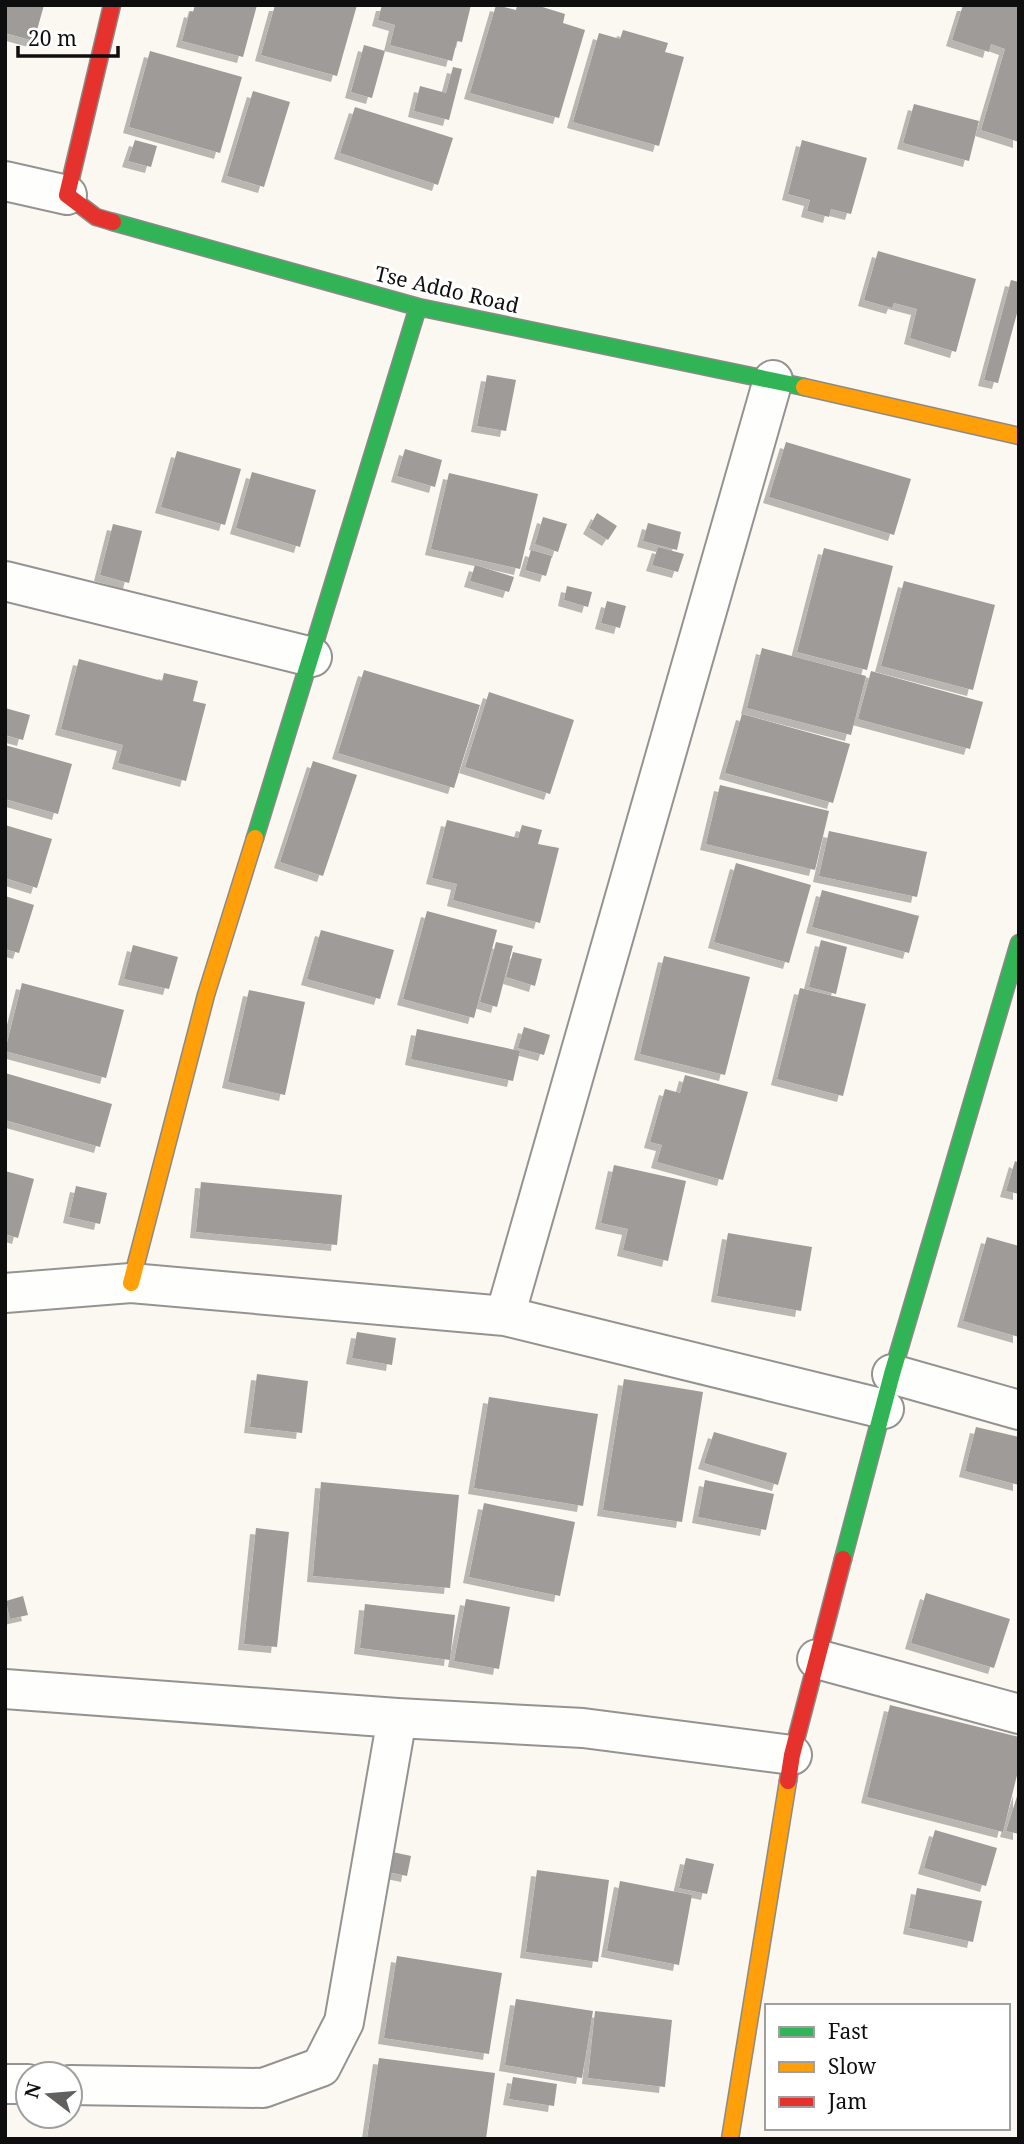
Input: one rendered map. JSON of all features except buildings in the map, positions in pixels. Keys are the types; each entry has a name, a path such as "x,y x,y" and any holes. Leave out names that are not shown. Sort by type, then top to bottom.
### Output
{"street":[{"path":"5,181 67,195 112,5"},
{"name":"Tse Addo Road","path":"67,195 96,216 418,307 773,380 1019,436"},
{"path":"131,1283 206,995 418,307"},
{"path":"505,1317 773,380"},
{"path":"5,581 312,657"},
{"path":"730,2139 792,1755 888,1392 1019,943"},
{"path":"5,1293 131,1283 505,1317 888,1392 1019,1410"},
{"path":"817,1659 1019,1714"},
{"path":"5,1689 397,1718 583,1728 792,1755"},
{"path":"84,2085 263,2088 321,2067 344,2022 397,1718"}],"traffic: fast":[{"path":"113,222 418,307 804,387"},
{"path":"255,838 418,307"},
{"path":"843,1559 892,1374 1019,943"}],"traffic: slow":[{"path":"804,387 1019,436"},
{"path":"131,1283 206,995 255,838"},
{"path":"730,2139 788,1781"}],"traffic: jam":[{"path":"112,5 67,195 96,217 113,222"},
{"path":"788,1781 792,1755 843,1559"}]}
